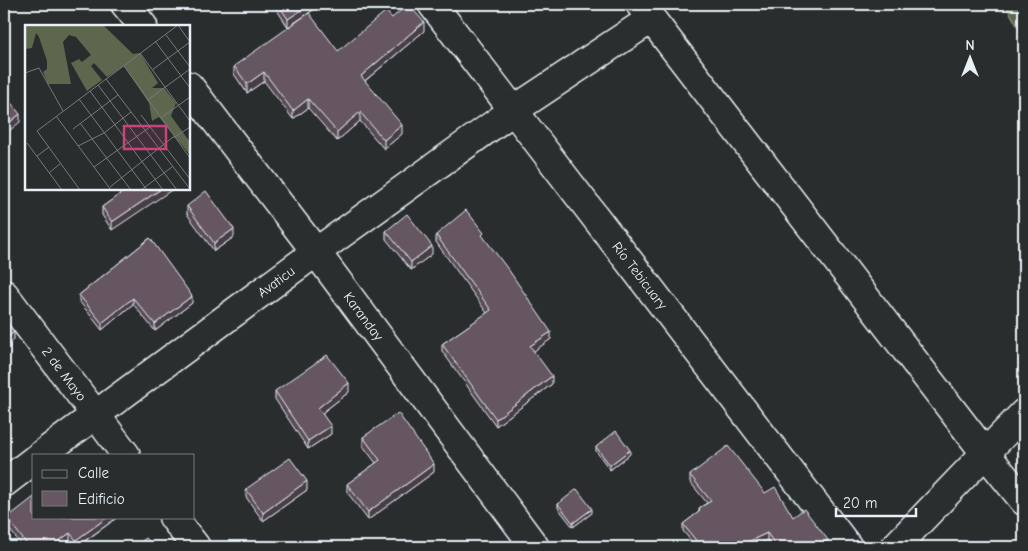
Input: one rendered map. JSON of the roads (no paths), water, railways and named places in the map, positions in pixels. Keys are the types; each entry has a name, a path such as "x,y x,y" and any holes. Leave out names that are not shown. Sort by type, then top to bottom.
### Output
{"street":[{"path":"125,4 141,25"},
{"name":"Río Tebicuary","path":"432,4 848,547"},
{"path":"645,11 984,453 1024,501"},
{"name":"Avaticu","path":"42,454 316,252 514,110 645,11"},
{"name":"Karanday","path":"190,87 316,252 535,547"},
{"name":"2 de Mayo","path":"4,294 125,454"},
{"path":"895,547 1024,413"},
{"path":"4,483 32,462"},
{"path":"174,518 196,547"}]}
